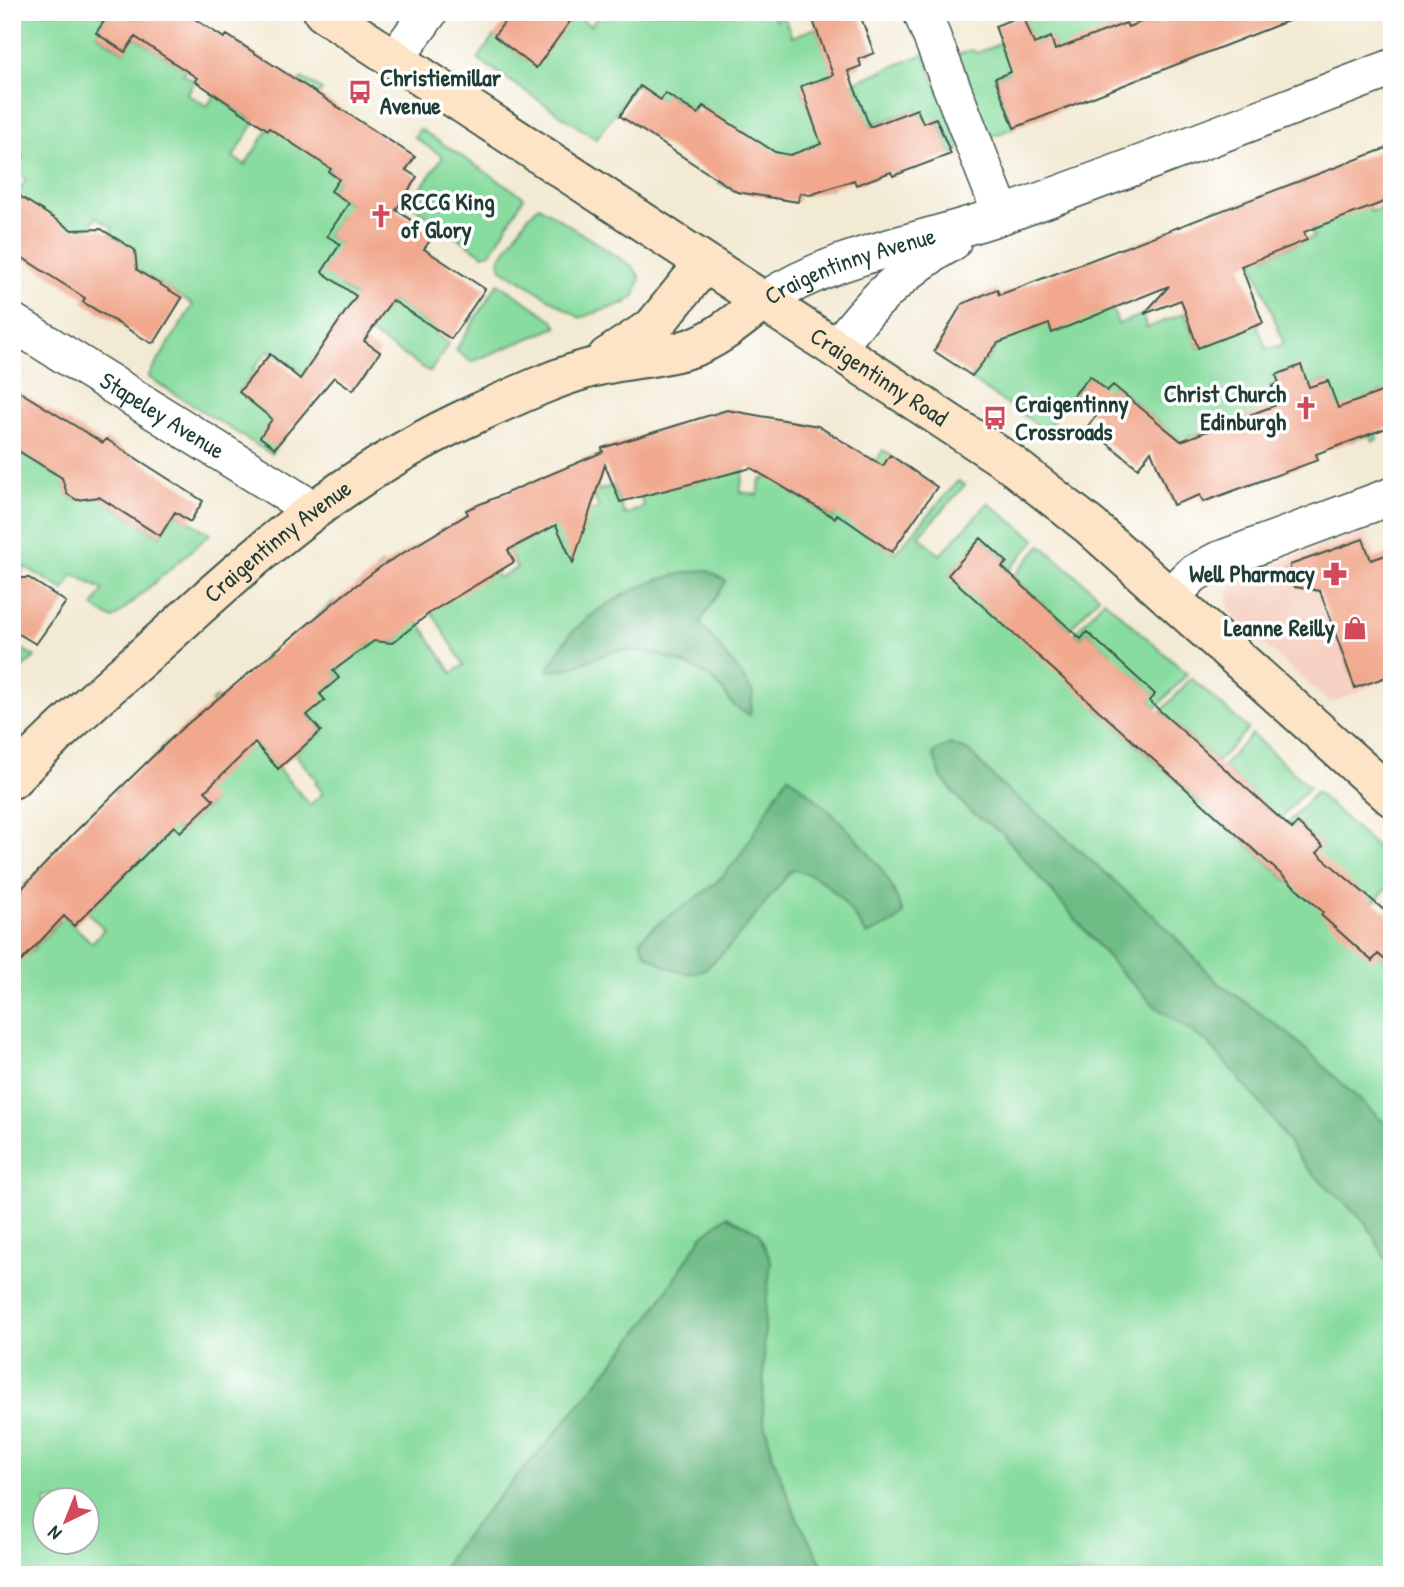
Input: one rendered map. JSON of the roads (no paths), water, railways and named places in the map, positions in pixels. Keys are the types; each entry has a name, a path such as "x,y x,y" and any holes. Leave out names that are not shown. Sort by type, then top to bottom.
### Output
{"street":[{"name":"Craigentinny Road","path":"323,12 1014,466 1090,526 1392,797"},
{"path":"395,59 429,12"},
{"path":"922,12 1002,215"},
{"name":"Craigentinny Avenue","path":"587,369 692,348 727,329 796,279 840,263 1002,215 1392,68"},
{"name":"Craigentinny Avenue","path":"836,349 888,286 927,256 1002,215"},
{"name":"Craigentinny Avenue","path":"12,779 51,739 238,568 312,509 442,430 587,369 653,327 704,264"},
{"name":"Stapeley Avenue","path":"12,322 312,509"},
{"path":"1169,598 1193,574 1217,561 1392,496"}],"place":[{"name":"Christiemillar Avenue","path":"360,92"},
{"name":"RCCG King of Glory","path":"381,216"},
{"name":"Christ Church Edinburgh","path":"1306,408"},
{"name":"Craigentinny Crossroads","path":"995,418"},
{"name":"Well Pharmacy","path":"1335,574"},
{"name":"Leanne Reilly","path":"1355,628"}]}
